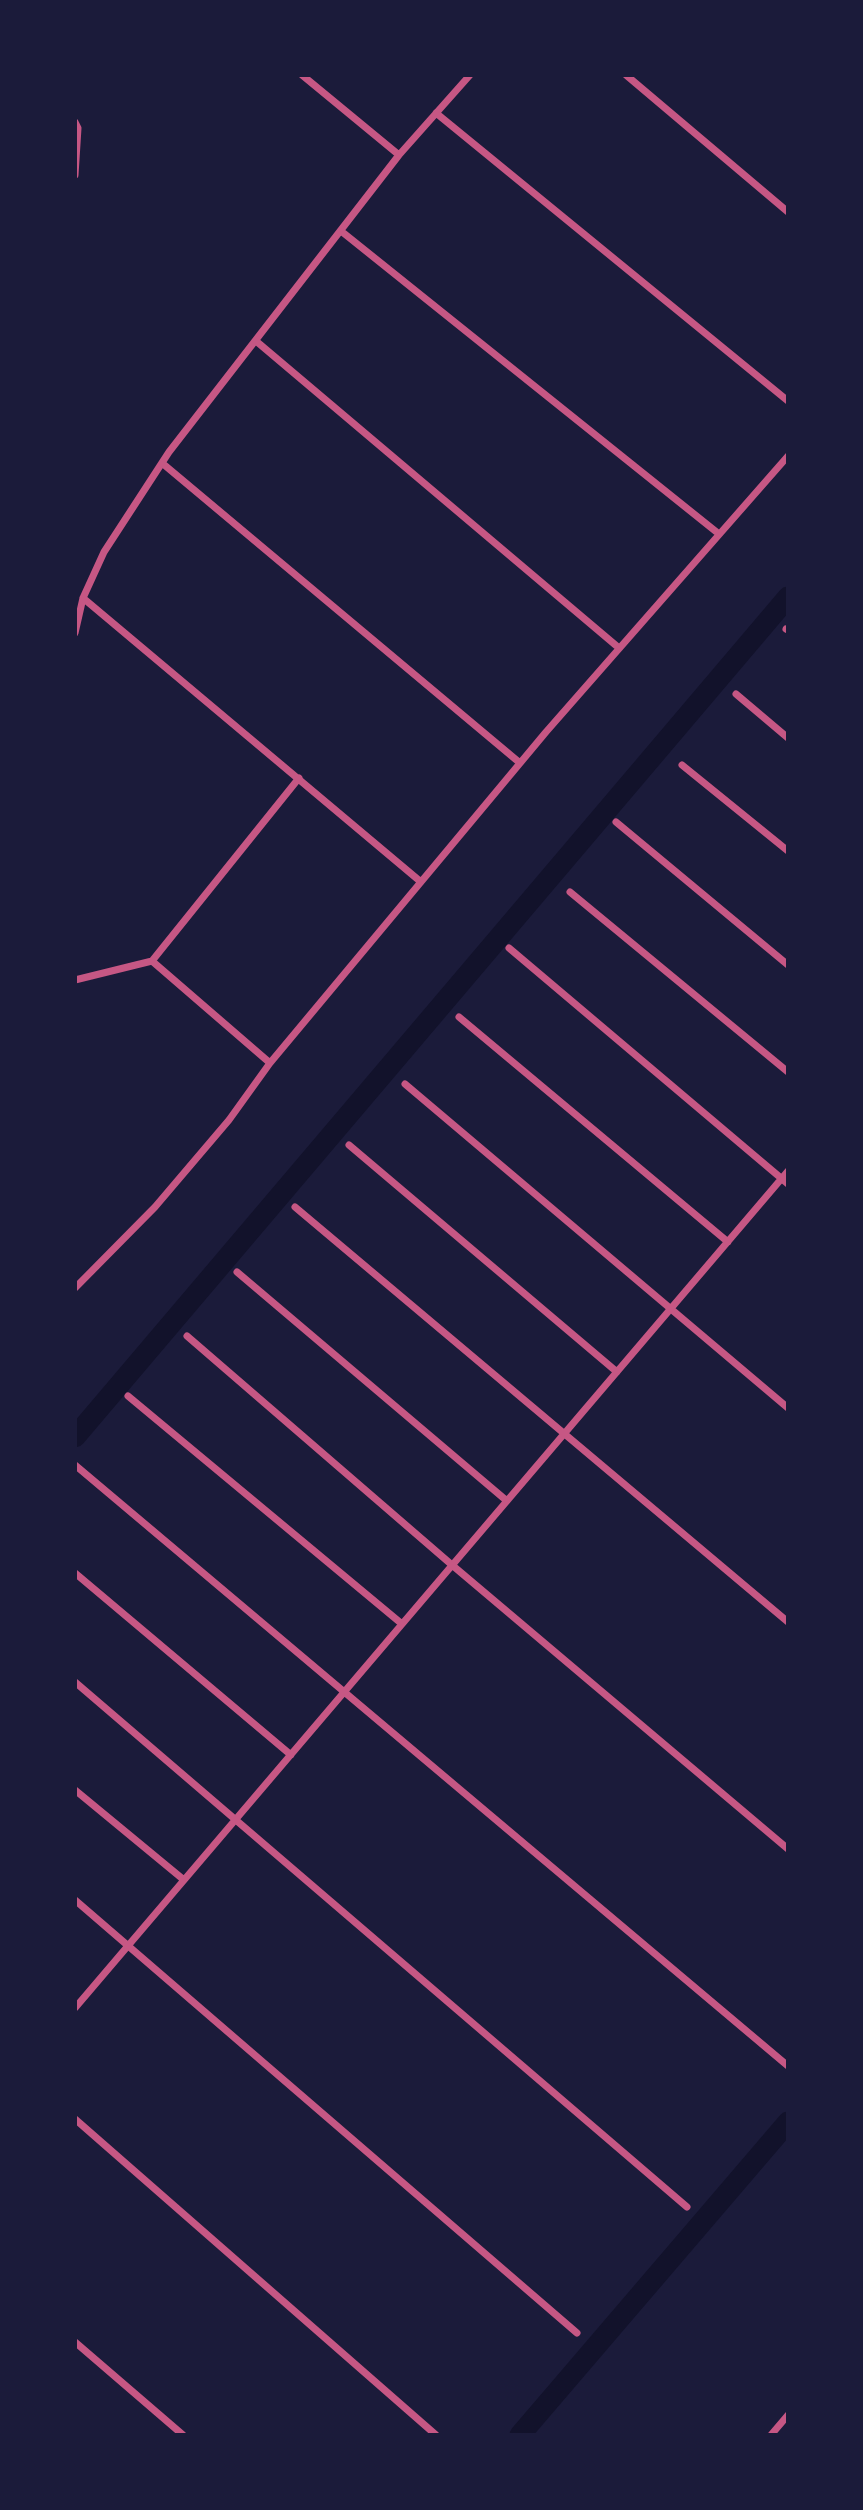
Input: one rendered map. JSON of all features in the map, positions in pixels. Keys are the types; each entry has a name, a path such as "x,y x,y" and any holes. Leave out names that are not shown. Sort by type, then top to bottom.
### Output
{"street":[{"path":"302,75 399,155"},
{"path":"75,634 83,598 104,552 162,463 399,155 470,75"},
{"path":"626,75 788,212"},
{"path":"436,113 788,401"},
{"path":"75,122 78,128 75,175"},
{"path":"341,231 719,534"},
{"path":"256,341 619,648"},
{"path":"75,1288 155,1207 229,1121 270,1063 520,763 788,456"},
{"path":"162,463 520,763"},
{"path":"83,598 421,882"},
{"path":"736,694 788,738"},
{"path":"682,765 788,851"},
{"path":"75,980 152,961 299,778"},
{"path":"616,822 788,965"},
{"path":"570,892 788,1072"},
{"path":"509,948 785,1182"},
{"path":"152,961 270,1063"},
{"path":"459,1017 727,1242"},
{"path":"405,1084 788,1408"},
{"path":"349,1145 617,1371"},
{"path":"75,2008 727,1242 785,1182 788,1171"},
{"path":"295,1207 788,1622"},
{"path":"237,1272 507,1501"},
{"path":"187,1336 452,1565 788,1849"},
{"path":"128,1396 402,1624"},
{"path":"75,1465 788,2066"},
{"path":"75,1573 290,1755"},
{"path":"75,1682 687,2207"},
{"path":"75,1790 184,1880"},
{"path":"75,1900 577,2333"},
{"path":"75,2119 436,2435"},
{"path":"75,2342 183,2435"},
{"path":"771,2435 788,2415"}],"waterway":[{"path":"75,1437 788,597"},
{"path":"520,2435 788,2122"}]}
